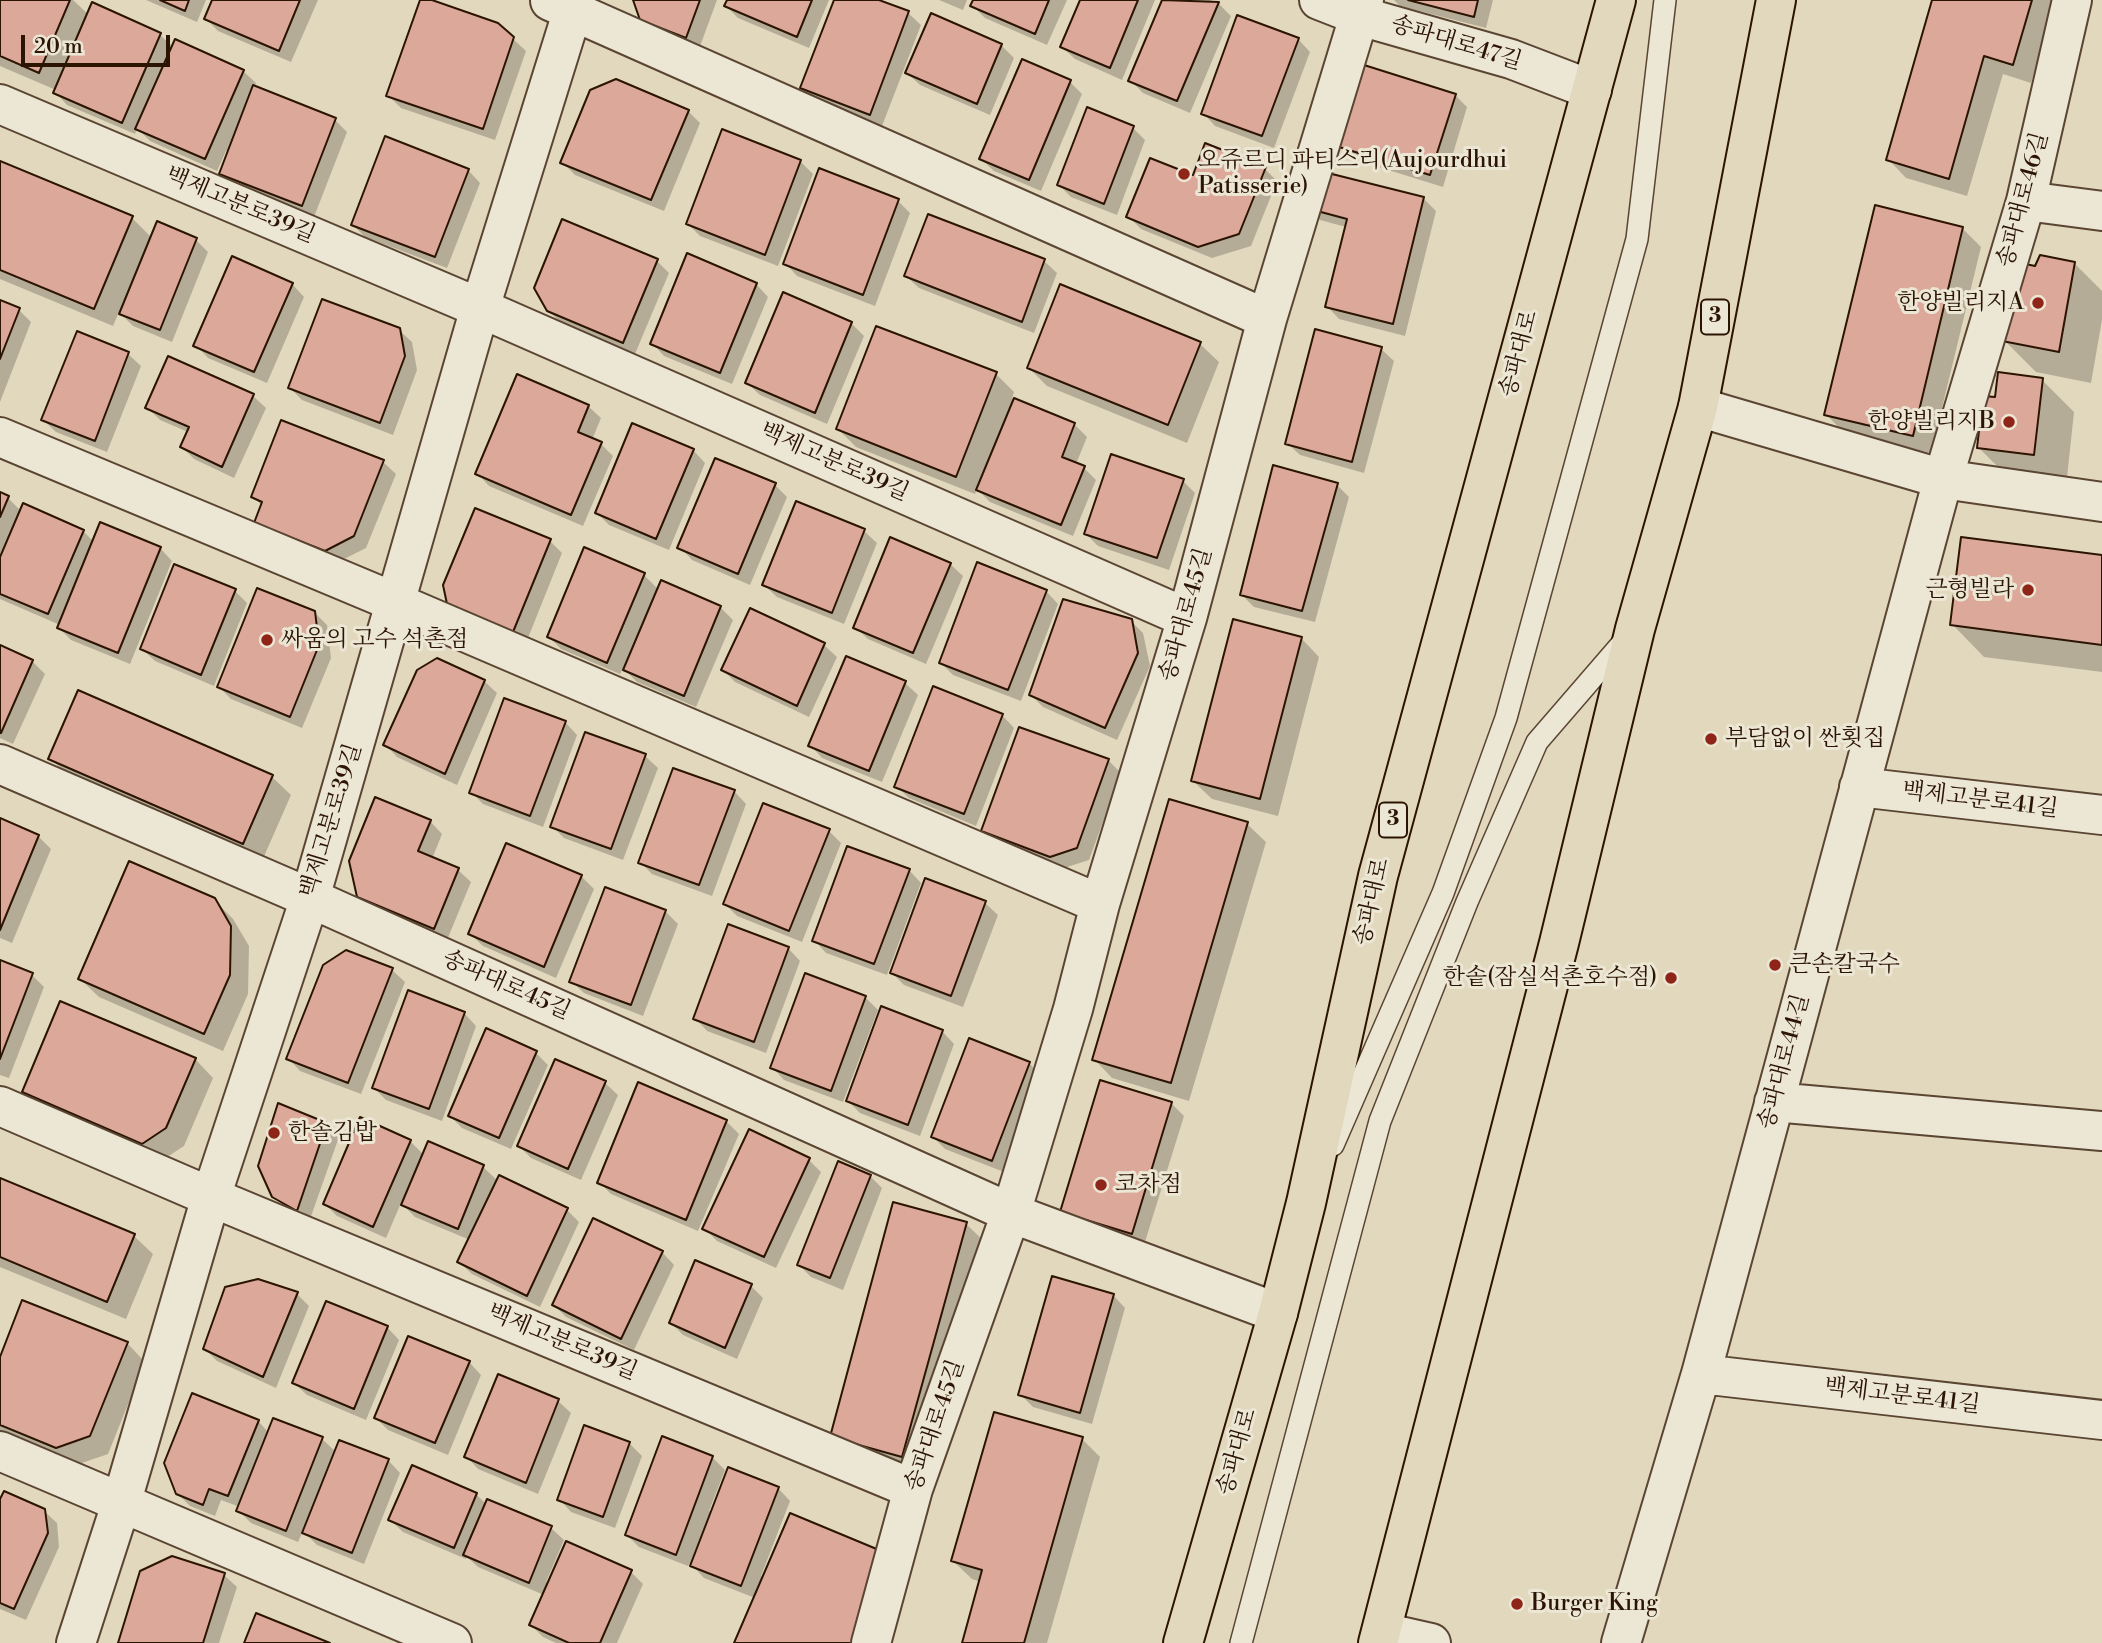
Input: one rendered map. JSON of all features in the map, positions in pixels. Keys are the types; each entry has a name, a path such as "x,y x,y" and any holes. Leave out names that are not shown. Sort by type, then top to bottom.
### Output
{"main road":[{"name":"송파대로","path":"1183,1643 1278,1313 1306,1203 1378,876 1616,0"},
{"name":"3","path":"1380,1638 1559,943 1635,629 1698,407 1776,0"}],"street":[{"name":"송파대로47길","path":"1320,0 1362,8 1592,90"},
{"name":"송파대로46길","path":"1943,479 2026,201 2072,0"},
{"name":"백제고분로39길","path":"76,1643 121,1504 211,1198 310,898 397,603 565,4 1267,319"},
{"name":"송파대로45길","path":"870,1643 913,1489 1011,1213 1073,1009 1100,904 1187,618 1267,319 1362,8"},
{"name":"백제고분로39길","path":"0,104 480,308 1187,618"},
{"path":"2026,201 2102,211"},
{"path":"1698,407 1943,479 2102,502"},
{"path":"0,437 397,603 1100,904"},
{"name":"송파대로44길","path":"1620,1643 1701,1374 1943,479"},
{"name":"송파대로45길","path":"0,764 310,898 1011,1213 1278,1313"},
{"name":"백제고분로41길","path":"1859,787 2102,815"},
{"path":"1774,1102 2102,1131"},
{"name":"백제고분로39길","path":"0,1106 211,1198 913,1489"},
{"name":"백제고분로41길","path":"1701,1374 2102,1420"},
{"path":"0,1451 452,1643"},
{"path":"1380,1638 1431,1643"}],"lane":[{"path":"1306,1203 1443,893 1506,718 1637,239 1665,0"},
{"path":"1241,1643 1380,1121 1467,902 1537,742 1635,629"}],"building":[{"path":"0,0 70,0 39,73 0,56"},
{"path":"160,0 189,0 185,11"},
{"path":"212,0 300,0 279,51 204,19"},
{"path":"420,0 432,0 498,23 514,37 483,129 386,96"},
{"path":"633,0 700,0 686,38 640,20"},
{"path":"727,0 812,0 797,37 724,6"},
{"path":"834,0 879,0 909,11 870,115 800,88"},
{"path":"973,0 1049,0 1035,34 970,6"},
{"path":"1080,0 1138,0 1110,68 1060,47"},
{"path":"1162,0 1219,2 1177,101 1128,81"},
{"path":"1408,0 1478,0 1474,17"},
{"path":"1932,0 2032,0 2013,65 1984,56 1949,179 1886,160"},
{"path":"92,2 161,33 122,123 53,93"},
{"path":"931,13 1002,44 977,104 905,73"},
{"path":"1237,15 1299,38 1262,136 1201,114"},
{"path":"175,39 244,70 205,159 135,129"},
{"path":"1022,59 1071,80 1029,180 979,159"},
{"path":"1364,65 1456,94 1430,175 1339,147"},
{"path":"616,79 689,110 651,200 560,163 590,90"},
{"path":"253,85 336,118 302,206 219,174"},
{"path":"1087,107 1134,126 1104,204 1057,185"},
{"path":"722,129 801,160 765,255 686,224"},
{"path":"385,136 469,169 435,257 351,225"},
{"path":"1205,143 1266,167 1239,234 1198,247 1126,217 1150,158 1193,175"},
{"path":"0,161 133,216 94,309 0,270"},
{"path":"819,168 899,199 863,295 783,264"},
{"path":"1316,170 1424,197 1393,324 1325,307 1347,219 1306,208"},
{"path":"1875,205 1963,227 1913,436 1824,415"},
{"path":"928,214 1045,259 1022,322 904,276"},
{"path":"562,219 658,259 623,343 547,311 534,288"},
{"path":"157,221 197,238 160,330 119,314"},
{"path":"687,253 757,283 720,373 650,344"},
{"name":"한양빌리지A","path":"2040,255 2075,262 2059,352 2002,341 2016,262 2035,266"},
{"path":"232,256 293,283 254,372 193,346"},
{"path":"1060,284 1201,342 1168,425 1027,368"},
{"path":"783,292 852,322 815,413 745,383"},
{"path":"322,299 400,328 405,356 380,423 288,388"},
{"path":"0,300 20,308 0,359"},
{"path":"876,326 997,372 956,477 836,429"},
{"path":"1315,329 1382,347 1352,462 1285,444"},
{"path":"77,331 129,352 95,441 41,420"},
{"path":"168,356 254,394 222,467 180,447 189,427 145,408"},
{"name":"한양빌리지B","path":"1998,372 2043,378 2034,455 1977,448 1983,396 1995,397"},
{"path":"517,374 589,405 578,432 602,442 571,515 475,474"},
{"path":"1014,398 1075,423 1062,457 1085,466 1061,525 976,490"},
{"path":"281,420 384,460 354,536 325,551 254,523 262,502 251,497"},
{"path":"632,423 694,449 656,539 595,513"},
{"path":"1111,454 1184,479 1157,558 1084,534"},
{"path":"715,458 776,483 738,574 677,548"},
{"path":"1273,465 1338,483 1302,611 1240,595"},
{"path":"0,492 9,496 0,517"},
{"path":"796,501 865,529 832,613 762,585"},
{"path":"23,503 84,530 48,614 0,594 0,557"},
{"path":"475,508 551,539 513,632 447,604 443,585"},
{"path":"100,522 161,547 118,653 57,628"},
{"path":"890,537 951,563 913,653 853,628"},
{"name":"근형빌라","path":"1961,537 2102,555 2102,645 1950,625"},
{"path":"584,547 645,573 607,663 547,637"},
{"path":"977,562 1047,590 1008,690 939,663"},
{"path":"174,564 236,589 201,675 140,649"},
{"path":"661,580 721,606 684,696 623,670"},
{"path":"257,588 315,611 319,645 290,717 217,687"},
{"path":"1063,599 1132,619 1138,653 1105,728 1029,695"},
{"path":"750,608 825,643 797,706 721,670"},
{"path":"1233,619 1302,637 1260,799 1191,781"},
{"path":"0,645 33,660 1,733 0,733"},
{"path":"846,656 906,681 869,771 808,746"},
{"path":"437,658 485,680 445,774 383,745 417,670"},
{"path":"933,686 1003,714 964,814 894,787"},
{"path":"78,690 273,775 243,844 48,759"},
{"path":"504,698 566,721 530,816 469,793"},
{"path":"1019,727 1109,759 1077,848 1050,857 981,831"},
{"path":"585,732 646,754 611,849 550,827"},
{"path":"673,768 735,790 699,885 638,863"},
{"path":"375,797 431,820 418,851 459,868 434,929 357,897 349,861"},
{"path":"1169,799 1248,822 1171,1083 1092,1060"},
{"path":"763,803 830,829 789,931 723,904"},
{"path":"0,818 39,835 0,930"},
{"path":"506,843 582,875 544,967 468,934"},
{"path":"847,846 910,869 874,964 812,941"},
{"path":"129,861 215,898 231,926 230,975 204,1034 78,979"},
{"path":"925,878 986,901 951,996 890,973"},
{"path":"605,887 666,910 631,1005 569,982"},
{"path":"728,924 789,947 754,1042 693,1019"},
{"path":"346,950 393,968 348,1083 286,1059 323,965"},
{"path":"0,960 33,973 0,1059"},
{"path":"805,973 866,996 831,1091 770,1068"},
{"path":"408,990 465,1012 429,1109 372,1088"},
{"path":"60,1001 196,1058 166,1128 142,1144 22,1092"},
{"path":"881,1006 943,1030 908,1125 846,1101"},
{"path":"486,1028 537,1051 499,1138 448,1116"},
{"path":"969,1038 1030,1062 992,1161 931,1137"},
{"path":"555,1059 606,1081 568,1169 517,1146"},
{"path":"1100,1080 1172,1102 1132,1234 1060,1212"},
{"path":"638,1082 727,1120 686,1220 597,1183"},
{"path":"278,1103 327,1123 297,1211 272,1197 258,1166"},
{"path":"360,1117 411,1140 373,1227 323,1204"},
{"path":"749,1129 810,1158 764,1257 702,1229"},
{"path":"428,1141 484,1165 458,1229 401,1205"},
{"path":"838,1161 871,1175 830,1278 797,1265"},
{"path":"499,1175 568,1208 527,1296 457,1262"},
{"path":"0,1178 135,1234 107,1302 0,1257"},
{"path":"893,1202 967,1222 902,1457 830,1437"},
{"path":"593,1218 663,1251 621,1339 552,1305"},
{"path":"695,1260 752,1284 725,1348 669,1323"},
{"path":"1052,1276 1114,1294 1080,1413 1018,1395"},
{"path":"258,1279 298,1292 263,1377 203,1349 225,1287"},
{"path":"22,1300 128,1342 90,1436 56,1448 0,1425 0,1357"},
{"path":"326,1301 388,1326 354,1409 292,1383"},
{"path":"408,1336 470,1361 435,1443 374,1418"},
{"path":"498,1374 559,1399 526,1483 464,1457"},
{"path":"192,1393 259,1420 228,1496 209,1489 203,1505 176,1494 164,1463"},
{"path":"994,1412 1083,1437 1024,1643 962,1643 982,1570 951,1561"},
{"path":"273,1418 323,1437 286,1531 236,1511"},
{"path":"584,1425 630,1442 603,1517 557,1500"},
{"path":"662,1436 713,1456 676,1555 625,1535"},
{"path":"339,1440 389,1459 352,1553 302,1533"},
{"path":"412,1465 477,1493 454,1548 388,1520"},
{"path":"728,1467 779,1487 741,1586 690,1566"},
{"path":"4,1491 45,1509 48,1533 14,1609 0,1603 0,1499"},
{"path":"487,1499 552,1526 529,1583 463,1555"},
{"path":"790,1513 879,1550 852,1643 734,1643"},
{"path":"566,1541 632,1570 600,1643 569,1643 529,1625"},
{"path":"172,1556 225,1573 203,1643 118,1643 140,1571"},
{"path":"256,1613 330,1643 244,1643"}],"place":[{"name":"오쥬르디 파티스리(Aujourdhui Patisserie)","path":"1184,174"},
{"name":"한양빌리지A","path":"2038,303"},
{"name":"한양빌리지B","path":"2009,422"},
{"name":"근형빌라","path":"2028,590"},
{"name":"싸움의 고수 석촌점","path":"267,640"},
{"name":"부담없이 싼횟집","path":"1711,739"},
{"name":"큰손칼국수","path":"1775,965"},
{"name":"한솥(잠실석촌호수점)","path":"1671,978"},
{"name":"한솔김밥","path":"274,1133"},
{"name":"코차점","path":"1101,1185"},
{"name":"Burger King","path":"1517,1604"}]}
